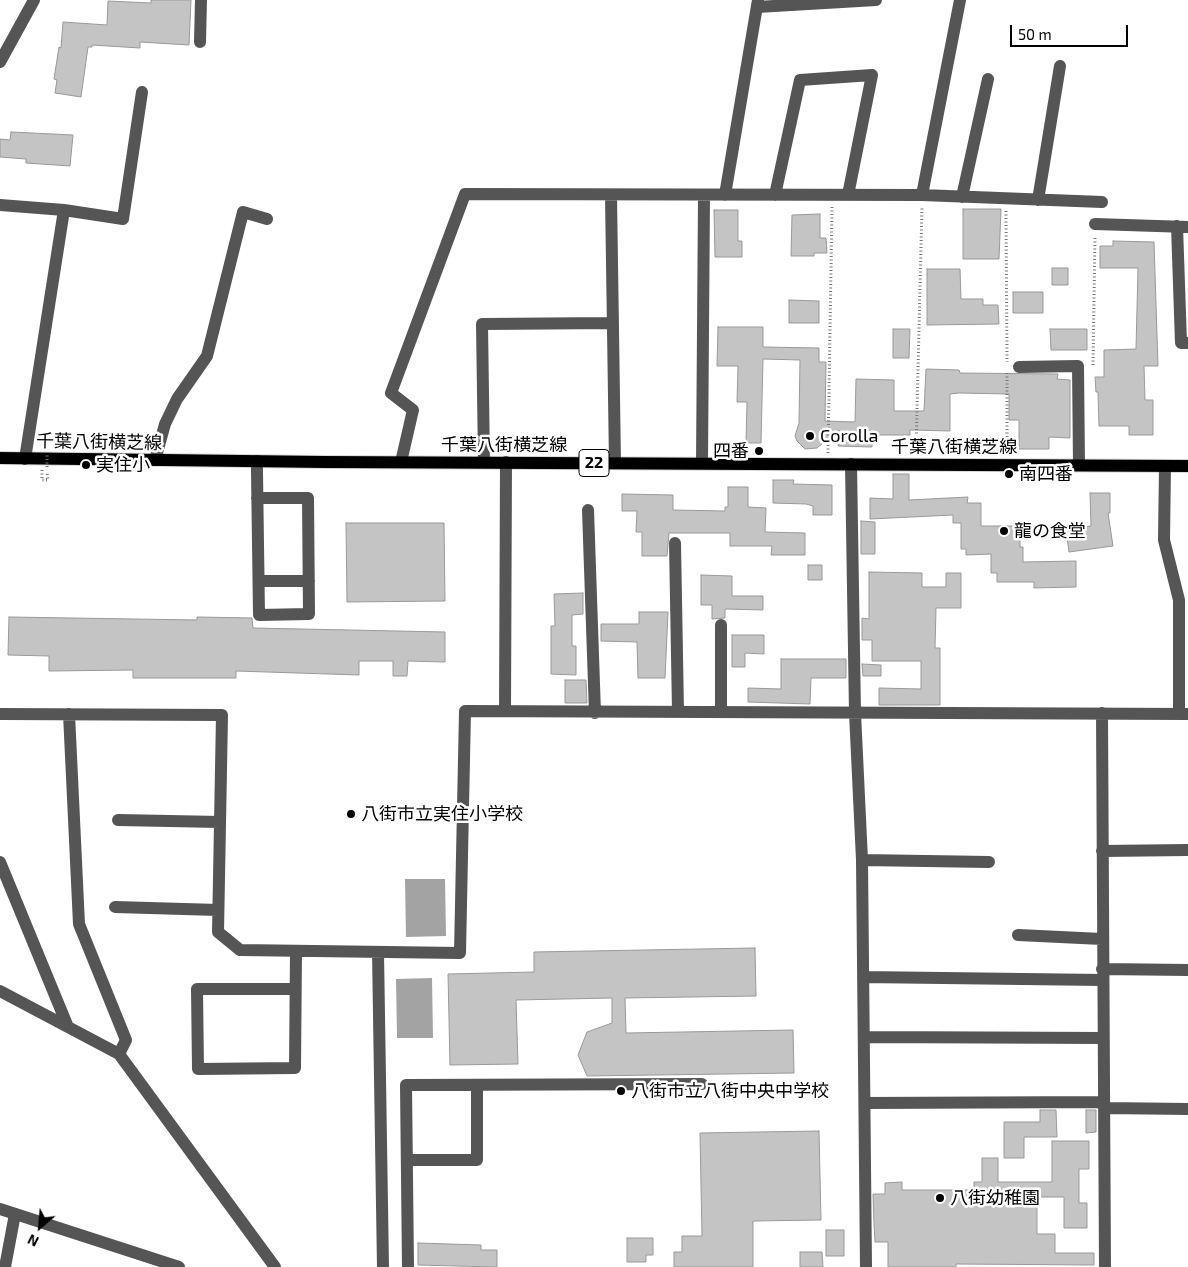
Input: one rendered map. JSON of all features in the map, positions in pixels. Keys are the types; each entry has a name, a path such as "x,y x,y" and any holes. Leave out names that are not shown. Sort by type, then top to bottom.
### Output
{"main road":[{"name":"千葉八街横芝線","path":"0,458 1188,466"}],"street":[{"path":"0,62 34,0"},
{"path":"200,42 201,0"},
{"path":"725,195 757,4 876,0"},
{"path":"922,195 960,0"},
{"path":"1038,200 1060,66"},
{"path":"774,195 800,80 872,75 848,195"},
{"path":"962,197 988,80"},
{"path":"0,205 64,210 123,219 142,92"},
{"path":"401,462 413,410 391,393 465,194 612,196 922,195 1102,202"},
{"path":"612,196 615,463"},
{"path":"702,463 704,196"},
{"path":"25,458 64,210"},
{"path":"155,460 165,424 177,399 207,356 243,212 267,219"},
{"path":"1095,224 1183,227 1181,343 1188,343"},
{"path":"484,462 482,324 613,323"},
{"path":"1018,367 1078,366 1079,466"},
{"path":"257,461 259,615 309,614 308,498 258,498"},
{"path":"505,712 506,462"},
{"path":"851,464 855,713 862,860 866,1267"},
{"path":"0,714 222,715 218,932 240,950 460,952 465,711 1184,714 1179,600 1164,540 1166,466"},
{"path":"588,510 595,712"},
{"path":"675,543 678,711"},
{"path":"258,581 309,581"},
{"path":"721,626 721,712"},
{"path":"1102,713 1105,1267"},
{"path":"69,714 79,924 126,1040 119,1054"},
{"path":"118,820 220,822"},
{"path":"1102,851 1188,850"},
{"path":"862,860 989,862"},
{"path":"0,862 68,1028"},
{"path":"116,907 218,910"},
{"path":"1018,935 1102,939"},
{"path":"296,951 296,989 295,1068 198,1069 197,989 296,989"},
{"path":"378,952 383,1267"},
{"path":"863,977 1102,975 1188,970"},
{"path":"0,991 119,1054 276,1267"},
{"path":"864,1037 1103,1038"},
{"path":"408,1267 406,1085 702,1084"},
{"path":"407,1160 477,1160 476,1085"},
{"path":"865,1103 1104,1105 1188,1108"},
{"path":"0,1209 179,1267"},
{"path":"5,1267 15,1214"}],"path":[{"path":"828,463 832,195"},
{"path":"916,464 922,195"},
{"path":"1006,198 1007,465"},
{"path":"1093,369 1095,224"},
{"path":"42,467 42,480 48,480 47,452"}],"shaded area":[{"path":"405,879 445,879 446,936 406,937"},
{"path":"432,978 433,1038 397,1038 396,979"}],"building":[{"path":"151,0 191,0 189,45 140,42 140,48 92,45 92,47 88,47 81,97 55,93 57,80 54,79 59,47 61,48 63,22 107,25 108,1 151,3"},
{"path":"11,132 73,135 70,166 26,163 26,159 0,157 0,139 10,140"},
{"path":"963,209 1001,209 999,259 963,259"},
{"path":"714,210 738,210 738,241 742,241 742,257 715,257"},
{"path":"820,214 820,238 826,238 827,253 814,253 814,256 791,256 792,215"},
{"path":"1113,241 1154,242 1158,366 1144,366 1145,400 1153,400 1153,435 1129,435 1129,426 1099,426 1098,392 1096,392 1095,377 1104,377 1104,350 1136,349 1138,268 1100,268 1100,246 1113,246"},
{"path":"1052,268 1068,268 1068,285 1052,285"},
{"path":"927,269 960,269 961,299 983,299 983,305 998,305 999,324 927,325"},
{"path":"1013,292 1043,292 1043,313 1013,313"},
{"path":"789,300 819,301 819,323 789,323"},
{"path":"718,327 763,327 763,347 819,348 819,362 826,362 825,421 855,422 856,379 894,380 894,411 924,411 926,369 959,370 960,373 1058,374 1057,379 1070,380 1070,438 1049,437 1049,449 1019,449 1019,420 1009,420 1009,394 959,393 950,394 950,431 910,430 910,435 872,435 872,447 838,446 839,430 817,448 805,449 795,436 799,423 800,360 763,359 761,443 746,443 747,402 737,402 738,366 717,366"},
{"path":"893,329 910,329 909,358 893,358"},
{"path":"1050,329 1087,329 1087,350 1051,350"},
{"path":"893,474 909,474 909,500 968,497 967,503 981,503 981,526 1020,526 1020,547 1023,547 1023,562 1076,561 1076,587 1034,588 1034,582 997,582 997,573 991,573 991,554 966,555 966,549 961,549 961,523 953,523 953,515 870,519 870,498 893,499"},
{"path":"773,480 794,480 793,484 832,485 832,515 813,515 813,506 806,504 773,503"},
{"path":"728,487 748,487 748,507 766,508 765,532 805,533 805,555 771,555 772,546 730,546 730,533 669,533 667,556 642,556 642,532 636,532 637,511 622,511 622,494 673,495 673,510 725,511 725,507 728,507"},
{"path":"1090,493 1110,493 1110,513 1108,513 1113,546 1069,552 1066,529 1091,526"},
{"path":"861,521 875,522 875,554 861,554"},
{"path":"346,523 444,523 445,601 347,602"},
{"path":"808,565 822,565 822,580 808,580"},
{"path":"869,572 922,573 922,587 946,587 946,573 961,573 961,608 936,608 935,648 940,648 940,705 879,705 879,688 921,689 921,661 872,661 872,640 862,640 862,618 869,619"},
{"path":"701,575 732,576 732,596 763,596 763,610 725,609 725,618 712,619 712,605 701,605"},
{"path":"583,593 583,614 572,615 572,646 576,646 576,675 551,674 551,626 555,626 554,594"},
{"path":"639,612 668,612 665,678 638,678 637,642 601,641 601,624 639,624"},
{"path":"9,617 197,620 197,617 252,618 253,628 445,632 445,662 408,661 407,676 393,676 393,661 359,661 359,675 236,671 236,678 133,678 133,670 49,671 49,656 8,655"},
{"path":"732,635 764,635 764,654 745,653 745,667 732,667"},
{"path":"781,659 846,659 846,678 811,678 810,704 748,702 748,688 781,689"},
{"path":"862,664 881,665 881,676 863,676"},
{"path":"565,680 586,680 587,703 565,703"},
{"path":"755,948 756,996 625,998 626,1033 793,1030 794,1073 587,1076 578,1055 587,1032 612,1023 612,998 516,1000 518,1064 450,1065 448,974 534,972 534,952"},
{"path":"1040,1110 1056,1110 1057,1137 1024,1137 1024,1158 1004,1158 1004,1122 1040,1122"},
{"path":"1086,1110 1096,1110 1096,1132 1086,1133"},
{"path":"819,1131 821,1220 753,1221 753,1267 674,1267 674,1252 682,1252 682,1236 702,1236 700,1133"},
{"path":"1052,1141 1089,1141 1089,1169 1079,1169 1079,1203 1087,1203 1087,1228 1064,1228 1064,1197 1037,1197 1037,1234 1055,1234 1055,1253 1094,1253 1094,1265 956,1264 956,1267 888,1267 888,1242 875,1242 874,1224 873,1194 885,1194 885,1183 902,1182 902,1190 974,1190 974,1182 982,1182 982,1158 998,1158 998,1182 1052,1182"},
{"path":"826,1230 844,1230 844,1256 826,1256"},
{"path":"627,1238 653,1238 653,1255 646,1255 646,1262 627,1262"},
{"path":"418,1243 481,1245 481,1250 497,1250 497,1267 418,1265"},
{"path":"800,1252 822,1252 823,1267 800,1267"}],"place":[{"name":"Corolla","path":"810,436"},
{"name":"四番","path":"759,451"},
{"name":"実住小","path":"86,465"},
{"name":"南四番","path":"1009,474"},
{"name":"龍の食堂","path":"1004,531"},
{"name":"八街市立実住小学校","path":"351,814"},
{"name":"八街市立八街中央中学校","path":"621,1091"},
{"name":"八街幼稚園","path":"940,1198"}]}
